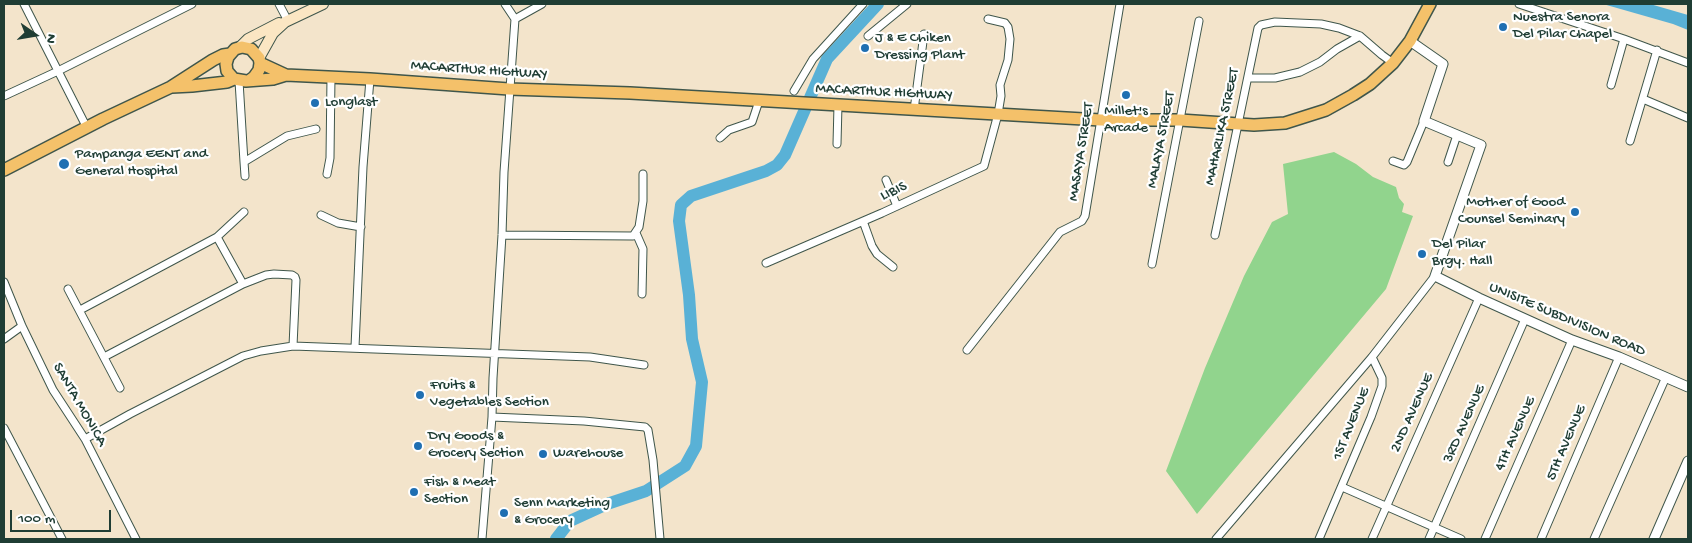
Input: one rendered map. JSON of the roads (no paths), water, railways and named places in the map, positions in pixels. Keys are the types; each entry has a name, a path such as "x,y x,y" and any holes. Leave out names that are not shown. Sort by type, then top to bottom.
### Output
{"highway":[{"name":"MACARTHUR HIGHWAY","path":"171,87 241,80 273,79 286,75 509,89 630,93 759,102 1101,120 1180,120 1238,124 1285,123 1326,110 1365,88 1393,63 1410,41 1430,4"},
{"name":"MACARTHUR HIGHWAY","path":"4,170 171,87 213,60 234,51 251,49 259,61 286,75"},
{"path":"234,51 226,60 226,68 229,74 241,80 257,74 259,61"}],"main road":[{"path":"234,51 248,39 270,27 323,4"},
{"path":"259,61 273,33 286,21"}],"street":[{"path":"24,4 86,128"},
{"path":"4,96 192,4"},
{"path":"279,4 286,21"},
{"path":"482,539 492,417 494,353 514,19 505,4"},
{"path":"514,19 542,4"},
{"path":"794,91 813,59 863,4"},
{"path":"868,36 907,4"},
{"name":"MASAYA STREET","path":"967,350 1060,232 1082,221 1085,216 1120,4"},
{"path":"1520,4 1657,50 1688,63"},
{"path":"988,19 1005,22 1010,39 1008,60 1000,86 1001,96 998,114"},
{"name":"MALAYA STREET","path":"1152,264 1199,21"},
{"name":"MAHARLIKA STREET","path":"1215,235 1256,33 1261,26 1275,22 1321,24 1346,30 1360,36"},
{"path":"914,110 924,34"},
{"path":"1248,78 1275,78 1300,72 1320,62 1337,49 1360,36 1393,63"},
{"path":"1611,85 1624,39"},
{"path":"1393,161 1404,165 1407,162 1424,121 1443,64 1410,41"},
{"path":"1630,141 1657,50"},
{"path":"327,174 330,158 331,77"},
{"path":"356,348 363,167 370,79"},
{"path":"241,80 245,176"},
{"path":"1644,99 1688,118"},
{"path":"720,138 729,130 752,122 759,102"},
{"path":"837,144 838,105"},
{"name":"LIBIS","path":"766,263 984,166 998,114"},
{"path":"1216,539 1372,357 1435,276 1481,145 1424,121"},
{"path":"244,162 287,136 316,129"},
{"path":"1448,162 1457,135"},
{"path":"502,235 628,238 633,236 639,227 643,201 643,174"},
{"path":"886,180 897,206"},
{"path":"80,310 216,237 244,212"},
{"path":"321,214 338,223 361,227"},
{"path":"863,221 877,254 893,267"},
{"path":"636,233 643,249 642,294"},
{"path":"216,237 244,284"},
{"path":"104,357 244,284 266,275 274,274 292,275 296,280 293,346"},
{"name":"UNISITE SUBDIVISION ROAD","path":"1435,276 1572,340 1619,357 1688,387"},
{"name":"SANTA MONICA","path":"4,282 22,326 53,390 84,439 132,538"},
{"path":"68,289 120,388"},
{"name":"2ND AVENUE","path":"1372,539 1479,298"},
{"name":"3RD AVENUE","path":"1429,539 1525,319"},
{"path":"4,339 22,326"},
{"name":"4TH AVENUE","path":"1485,539 1572,340"},
{"path":"84,439 243,356 293,346 590,357 644,365"},
{"name":"1ST AVENUE","path":"1319,539 1371,417 1382,386 1382,378 1372,357"},
{"name":"5TH AVENUE","path":"1541,539 1619,357"},
{"path":"1594,539 1666,377"},
{"path":"492,417 584,421 645,427 648,430 660,539"},
{"path":"4,428 62,539"},
{"path":"1654,539 1688,460"},
{"path":"1342,487 1461,539"}],"water":[{"path":"1603,4 1650,4 1688,15 1688,30 1673,24"}],"waterway":[{"path":"556,539 570,521 607,504 646,491 685,466 696,446 702,382 692,339 689,295 679,221 681,205 691,196 766,171 777,165 785,155 827,59 878,4"}],"place":[{"name":"Nuestra Senora Del Pilar Chapel","path":"1503,27"},
{"name":"J & E Chiken Dressing Plant","path":"865,48"},
{"name":"Millet's Arcade","path":"1126,95"},
{"name":"Longlast","path":"315,103"},
{"name":"Pampanga EENT and General Hospital","path":"64,164"},
{"name":"Mother of Good Counsel Seminary","path":"1575,212"},
{"name":"Del Pilar Brgy. Hall","path":"1422,254"},
{"name":"Fruits & Vegetables Section","path":"420,395"},
{"name":"Dry Goods & Grocery Section","path":"418,446"},
{"name":"Warehouse","path":"543,454"},
{"name":"Fish & Meat Section","path":"414,492"},
{"name":"Senn Marketing & Grocery","path":"504,513"}]}
